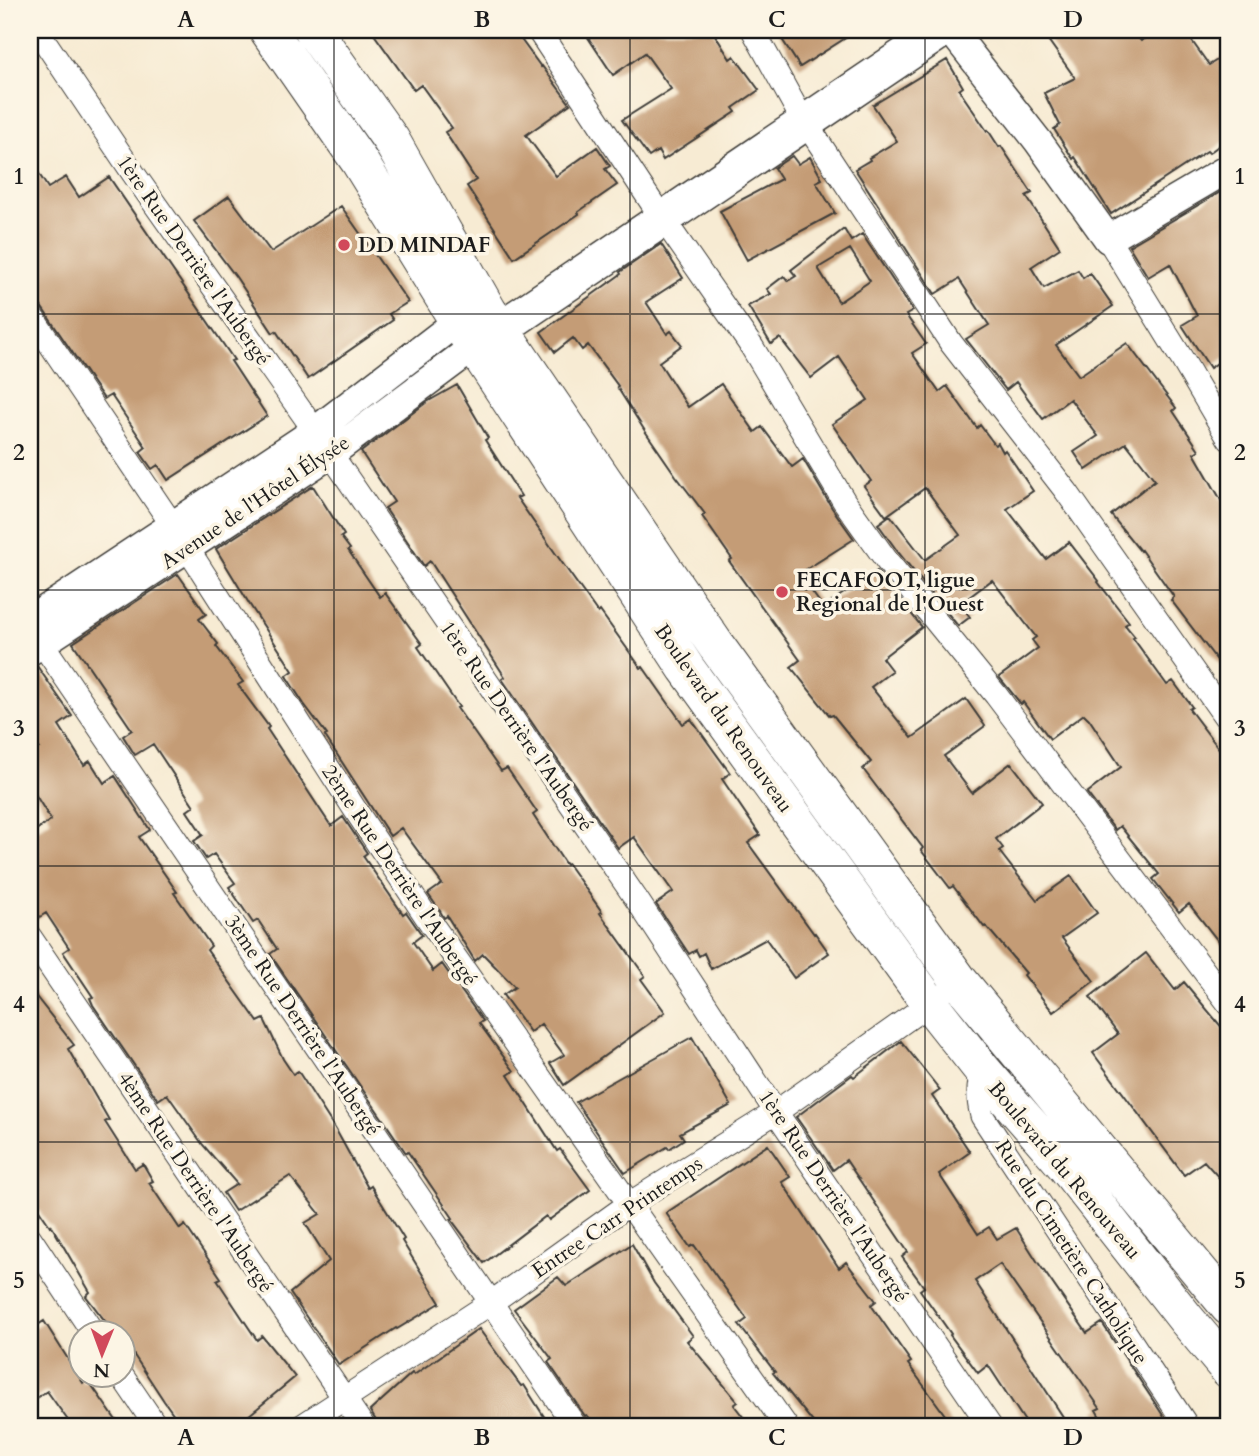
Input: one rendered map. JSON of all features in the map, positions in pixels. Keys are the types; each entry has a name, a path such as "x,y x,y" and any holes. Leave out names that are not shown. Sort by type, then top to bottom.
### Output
{"highway":[{"name":"Boulevard du Renouveau","path":"268,30 359,161 697,615 717,647 960,982 1229,1307"},
{"name":"Boulevard du Renouveau","path":"313,30 391,140 481,327 686,668 930,1004 983,1071 1065,1165 1229,1370"},
{"path":"320,103 350,81"},
{"path":"664,635 697,615"}],"main road":[{"path":"801,115 911,30"},
{"path":"481,327 801,115 942,30"}],"street":[{"name":"1ère Rue Derrière l'Aubergé","path":"37,30 133,173 639,903 776,1112 990,1426"},
{"path":"538,30 752,347 844,501 887,561 996,695 1229,1004"},
{"path":"753,30 801,115 951,343 1066,491 1229,722"},
{"path":"951,30 1038,141 1108,239 1229,439"},
{"path":"1108,239 1229,168"},
{"name":"2ème Rue Derrière l'Aubergé","path":"30,314 180,537 405,886 786,1426"},
{"name":"Avenue de l'Hôtel Élysée","path":"33,635 322,443 481,327"},
{"name":"3ème Rue Derrière l'Aubergé","path":"33,635 575,1426"},
{"name":"4ème Rue Derrière l'Aubergé","path":"30,937 363,1426"},
{"name":"Entree Carr Printemps","path":"302,1426 492,1302 629,1205 776,1112 960,982"},
{"name":"Rue du Cimetière Catholique","path":"983,1071 978,1099 982,1116 1187,1426"},
{"path":"30,1238 85,1320"},
{"path":"132,1390 156,1426"}],"building":[{"path":"371,30 514,30 570,104 526,135 556,176 597,147 610,166 605,169 617,185 514,258 467,186 476,180 445,132 452,128 421,85 414,90"},
{"path":"583,30 712,30 730,59 734,56 759,90 733,108 736,112 663,160 658,151 649,157 622,120 671,89 645,53 613,75"},
{"path":"776,30 858,30 800,67"},
{"path":"1041,30 1132,30 1141,41 1158,30 1184,30 1209,65 1229,53 1229,138 1111,214 1054,129 1060,125 1044,93 1075,78"},
{"path":"947,60 963,87 959,90 1032,193 1026,196 1060,248 1031,267 1044,288 1078,270 1083,278 1090,273 1113,306 1056,345 1079,376 1127,343 1176,408 1173,411 1199,450 1194,453 1221,500 1229,495 1229,676 1171,600 1174,597 1141,550 1111,515 1155,480 1126,443 1086,470 1074,452 1098,436 1070,399 1043,419 1016,382 1006,390 966,339 989,325 959,279 935,294 855,169 897,141 873,105"},
{"path":"792,156 798,164 810,157 822,179 816,182 835,213 747,260 720,211 781,179 774,168"},
{"path":"30,160 48,188 66,177 79,197 109,177 234,360 231,361 267,416 168,480 158,465 152,469 140,452 146,447 111,395 104,399 30,290"},
{"path":"1229,187 1229,355 1210,368 1182,325 1197,316 1170,264 1148,277 1129,246"},
{"path":"229,196 271,252 341,206 408,302 389,314 393,320 308,379 276,331 273,333 194,221"},
{"path":"844,229 851,241 862,234 913,311 906,315 926,344 912,353 939,392 947,386 977,428 980,425 995,445 998,443 1003,452 1005,450 1033,491 1007,509 1046,559 1069,542 1129,622 1125,625 1167,685 1173,681 1192,707 1189,709 1229,762 1229,955 1189,904 1179,912 1153,879 1159,874 1120,826 1115,830 1087,793 1121,767 1089,719 1084,714 1050,739 1023,702 1021,704 999,677 1038,648 1032,640 1036,637 992,580 960,604 970,617 958,626 878,524 890,515 925,560 960,535 925,488 886,516 864,486 871,481 832,424 868,400 839,357 811,378 780,338 771,344 748,306 771,294 767,289 784,276 788,281 796,276 791,270","holes":["850,249 870,281 839,302 818,268"]},
{"path":"661,244 683,278 646,302 667,334 671,331 682,345 659,362 688,407 721,384 755,432 762,427 792,467 803,459 854,539 799,574 823,607 877,571 922,627 882,658 892,671 871,687 912,738 966,699 985,726 944,756 972,793 1011,763 1042,803 996,839 1003,848 999,851 1037,900 1071,876 1097,913 1062,938 1094,981 1053,1012 1024,975 1026,973 986,926 984,927 953,886 950,888 921,850 923,848 863,769 871,762 791,667 800,660 729,561 732,559 702,516 705,514 676,476 588,345 582,350 573,338 555,352 541,332"},
{"path":"457,385 488,438 485,440 521,496 517,498 558,557 598,613 600,611 641,668 643,667 683,724 691,719 730,773 722,779 760,835 748,843 829,953 794,978 766,939 711,969 704,953 699,956 696,950 689,954 656,904 673,892 634,837 618,848 502,679 505,677 430,561 424,566 385,508 394,502 361,452 427,402"},
{"path":"313,486 344,535 341,537 350,549 348,550 380,597 385,593 422,644 418,647 459,707 457,708 501,771 507,768 537,812 533,815 645,976 641,979 665,1012 564,1085 550,1063 564,1055 541,1024 530,1032 503,995 515,987 483,954 475,961 447,916 444,918 428,894 442,884 401,828 390,836 325,736 327,735 286,676 293,671 216,549"},
{"path":"178,574 206,614 199,619 243,682 238,685 269,727 267,729 331,826 343,817 367,853 363,856 403,914 406,912 422,935 413,942 433,971 442,964 483,1021 479,1023 514,1071 508,1075 557,1151 560,1149 590,1190 549,1220 546,1216 484,1263 270,954 277,949 258,920 253,923 229,887 235,883 214,854 206,859 194,841 203,835 187,811 194,806 153,744 135,755 123,736 132,730 73,643"},
{"path":"37,666 72,716 59,725 84,765 90,761 104,783 115,776 150,830 139,837 211,946 207,950 258,1022 264,1019 283,1059 293,1074 298,1071 336,1130 368,1188 371,1186 440,1303 339,1365 290,1293 329,1261 305,1223 320,1214 290,1176 235,1211 223,1193 237,1184 203,1145 167,1094 158,1100 93,1005 90,998 93,997 63,952 69,948 46,913 30,923 30,834 51,820 30,786 30,753 39,748 30,735 30,667"},
{"path":"1146,953 1175,990 1184,982 1229,1036 1229,1189 1204,1161 1184,1175 1093,1053 1118,1034 1090,997"},
{"path":"30,989 74,1045 68,1049 109,1120 105,1122 135,1169 143,1164 153,1181 149,1183 180,1229 185,1225 221,1278 217,1280 257,1340 262,1336 295,1377 236,1426 182,1426 136,1358 136,1320 104,1320 86,1296 90,1292 51,1225 39,1210 30,1217"},
{"path":"692,1037 731,1105 680,1133 684,1139 625,1173 576,1102"},
{"path":"901,1041 940,1090 932,1096 970,1152 939,1174 978,1234 989,1227 997,1239 1016,1228 1087,1333 1102,1323 1170,1426 1105,1426 1096,1410 1100,1408 1000,1264 975,1281 1069,1426 1028,1426 988,1365 978,1373 950,1335 920,1290 924,1287 902,1257 908,1252 846,1160 833,1170 796,1117"},
{"path":"768,1145 790,1177 782,1182 839,1268 846,1262 876,1301 871,1305 911,1362 908,1364 953,1426 816,1426 739,1325 747,1319 694,1245 690,1247 666,1213"},
{"path":"632,1244 654,1283 693,1336 687,1341 738,1402 734,1405 750,1426 596,1426 585,1416 548,1362 552,1359 514,1309 558,1277 566,1286"},
{"path":"44,1321 66,1356 66,1390 95,1390 120,1426 72,1426 47,1391 30,1402 30,1330"},
{"path":"479,1329 521,1386 524,1385 550,1426 377,1426 370,1411 412,1373 414,1375"}],"place":[{"name":"DD MINDAF","path":"344,245"},
{"name":"FECAFOOT, ligue Regional de l'Ouest","path":"782,592"}]}
